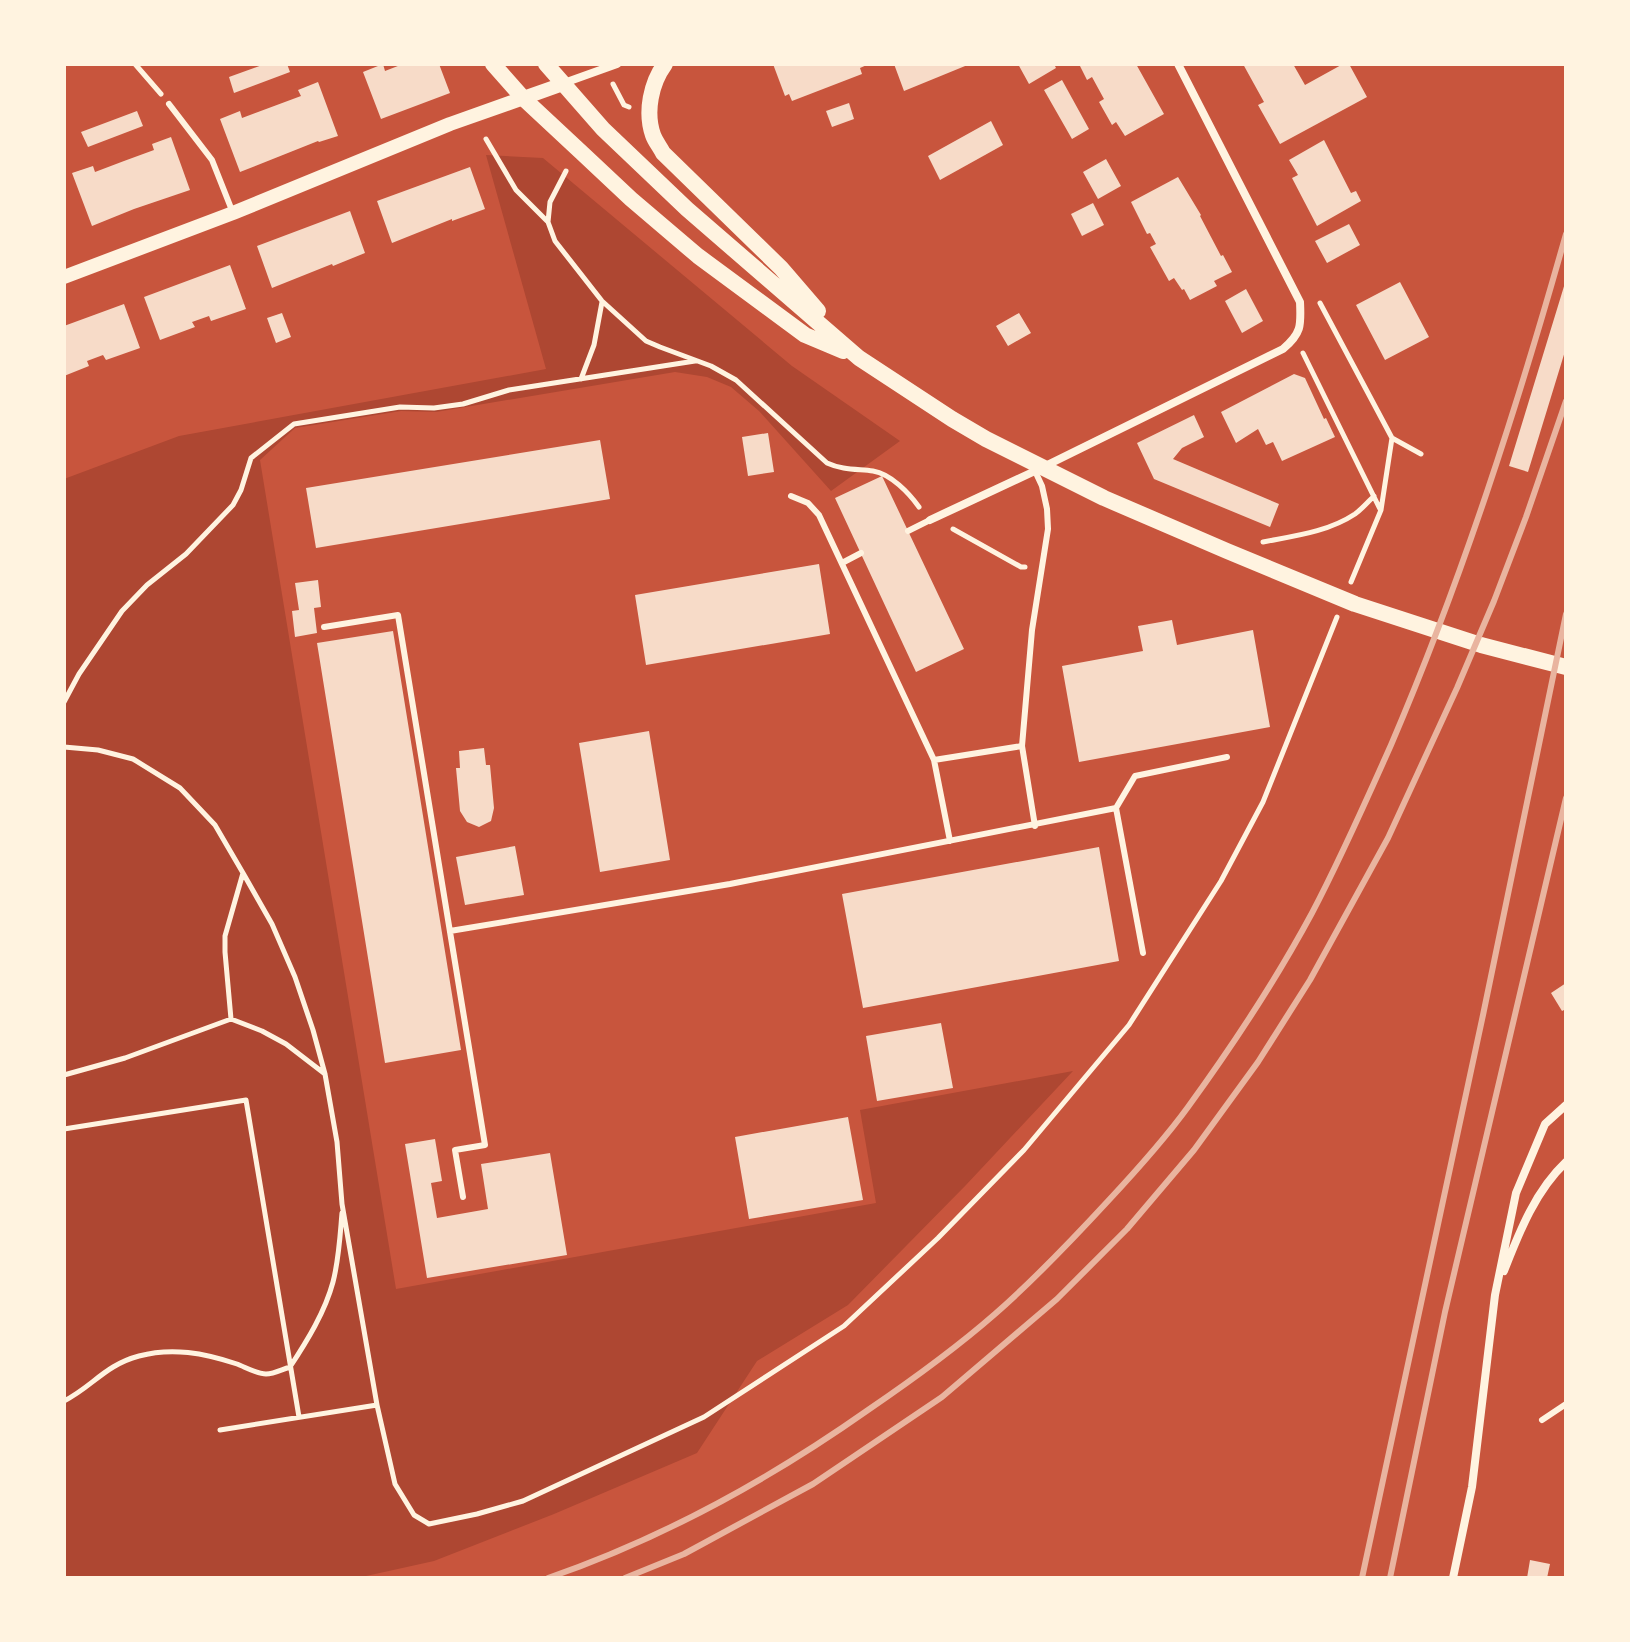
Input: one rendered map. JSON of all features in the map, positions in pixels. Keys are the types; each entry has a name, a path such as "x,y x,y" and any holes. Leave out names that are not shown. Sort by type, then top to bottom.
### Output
{"main road":[{"path":"493,64 523,98 631,199 698,256 805,335 859,358"},
{"path":"546,64 603,129 687,209 859,358 952,419 1104,498 1355,604 1481,645 1566,667"},
{"path":"665,64 653,89 649,112 653,134 663,153 781,268 859,358"}],"street":[{"path":"64,277 233,213 436,130 617,64"},
{"path":"930,520 1283,349 1295,339 1301,321 1300,302 1178,64"},
{"path":"1453,1578 1472,1487 1495,1295 1516,1193 1545,1124 1566,1105"},
{"path":"1495,1295 1522,1224 1554,1173 1566,1162"}],"lane":[{"path":"169,104 212,160 233,213"},
{"path":"1035,471 1042,486 1048,529 1032,630 1022,746 1035,826"},
{"path":"791,496 808,503 819,515 934,760 950,841"},
{"path":"908,531 930,520"},
{"path":"842,563 861,553"},
{"path":"324,627 398,615 485,1145 455,1150 463,1197"},
{"path":"934,760 1022,746"},
{"path":"1143,953 1116,808 1135,776 1227,757"},
{"path":"450,931 730,884 1116,808"},
{"path":"1542,1420 1566,1404"}],"path":[{"path":"135,64 169,104"},
{"path":"613,84 624,105 637,111"},
{"path":"486,139 516,190 548,222 555,241 602,301 646,341 724,372 744,386 827,463 885,476 913,498 930,520 957,531 1021,567 1042,569"},
{"path":"548,222 550,202 566,171"},
{"path":"581,379 594,345 602,301"},
{"path":"1320,303 1392,438 1421,454"},
{"path":"1295,339 1381,510"},
{"path":"64,702 79,674 122,611 147,585 186,554 233,505 251,458 294,424 400,407 434,408 463,404 509,390 695,361"},
{"path":"1349,587 1381,510 1392,438"},
{"path":"1258,543 1312,533 1356,514 1374,496"},
{"path":"64,747 98,750 133,759 180,788 215,825 272,924 295,977 325,1074 337,1142 342,1204 377,1405 395,1484 414,1515 429,1524 523,1501 704,1417 844,1326 938,1238 1024,1150 1129,1025 1221,881 1263,802 1338,614"},
{"path":"231,1019 225,936 243,873"},
{"path":"64,1075 125,1058 231,1019 286,1044 325,1074"},
{"path":"64,1129 246,1100 299,1417"},
{"path":"64,1401 120,1362 157,1352 178,1350 197,1353 266,1374 290,1367 310,1337 333,1284 340,1250 342,1204"},
{"path":"220,1430 377,1405"}],"shaded area":[{"path":"486,155 543,158 792,366 900,441 831,491 759,411 731,387 707,377 675,372 436,412 401,411 295,428 260,460 396,1289 876,1203 860,1110 1073,1071 848,1305 757,1361 697,1453 434,1561 357,1578 64,1578 64,479 179,436 546,369"}],"building":[{"path":"265,64 287,64 290,72 234,93 229,77"},
{"path":"383,64 385,71 403,64 439,64 450,93 381,119 363,72"},
{"path":"773,64 869,64 860,68 862,74 792,101 789,94 785,96"},
{"path":"894,64 970,64 904,91"},
{"path":"1018,64 1054,64 1056,68 1029,84"},
{"path":"1079,64 1136,64 1164,114 1125,136 1116,122 1112,125 1099,102 1104,99 1092,77 1087,80"},
{"path":"1243,64 1293,64 1305,85 1343,64 1349,64 1367,97 1280,144 1258,105 1264,102"},
{"path":"1062,80 1089,129 1072,139 1044,90"},
{"path":"318,82 338,136 240,172 220,119 240,111 242,118 301,96 298,90"},
{"path":"849,103 854,119 832,127 826,111"},
{"path":"137,111 143,126 88,147 81,132"},
{"path":"991,121 1003,145 940,180 928,156"},
{"path":"171,137 190,190 92,226 72,173 93,166 95,172 154,150 152,144"},
{"path":"1324,140 1351,193 1356,191 1361,201 1317,226 1292,178 1298,175 1289,160"},
{"path":"1106,159 1121,186 1098,199 1083,172"},
{"path":"470,167 485,209 392,243 377,201"},
{"path":"1178,177 1232,272 1214,281 1217,286 1190,300 1174,278 1169,281 1150,247 1156,244 1150,233 1147,234 1131,202"},
{"path":"1093,203 1104,225 1082,236 1071,214"},
{"path":"350,211 365,253 272,288 257,246"},
{"path":"1349,224 1360,245 1327,263 1315,241"},
{"path":"230,265 246,309 211,321 209,316 192,322 195,327 160,340 144,297"},
{"path":"1400,282 1429,337 1385,360 1356,305"},
{"path":"1565,283 1566,348 1528,472 1509,466"},
{"path":"1246,289 1263,321 1242,333 1225,301"},
{"path":"124,304 140,348 106,360 103,355 87,361 89,366 64,376 64,326"},
{"path":"282,313 291,337 276,343 267,318"},
{"path":"1019,313 1031,333 1008,346 996,326"},
{"path":"1294,374 1305,378 1335,437 1282,461 1273,442 1266,445 1258,429 1236,443 1221,412"},
{"path":"1194,415 1204,437 1182,448 1173,459 1279,504 1270,527 1154,479 1137,443"},
{"path":"768,433 774,472 748,476 742,437"},
{"path":"600,440 610,499 316,548 306,488"},
{"path":"882,476 964,649 916,672 835,498"},
{"path":"819,564 830,634 646,665 635,595"},
{"path":"318,580 321,607 314,608 317,633 295,637 292,611 299,610 295,583"},
{"path":"1172,620 1177,645 1253,630 1270,727 1079,762 1062,666 1143,651 1138,626"},
{"path":"393,631 461,1050 385,1063 317,643"},
{"path":"649,731 670,860 600,872 579,743"},
{"path":"484,748 486,765 490,765 494,808 491,821 479,827 467,822 460,811 456,768 460,768 459,751"},
{"path":"515,846 524,895 465,905 456,857"},
{"path":"1099,847 1119,961 863,1008 842,894"},
{"path":"1566,983 1566,1009 1562,1011 1551,993"},
{"path":"941,1023 953,1088 877,1101 866,1036"},
{"path":"848,1117 863,1200 749,1219 735,1137"},
{"path":"435,1139 442,1181 431,1183 437,1218 488,1209 481,1164 550,1153 567,1255 427,1278 405,1144"},
{"path":"1530,1560 1550,1564 1547,1578 1527,1578"}],"railway":[{"path":"548,1578 632,1545 714,1505 793,1460 917,1376 980,1327 1039,1273 1129,1178 1179,1119 1238,1036 1298,938 1333,871 1391,745 1441,620 1487,492 1566,234"},
{"path":"625,1578 684,1554 813,1484 942,1397 1057,1299 1127,1229 1194,1150 1258,1062 1310,980 1388,838 1494,601 1566,401"},
{"path":"1362,1578 1566,614"},
{"path":"1390,1578 1445,1312 1566,798"}]}
